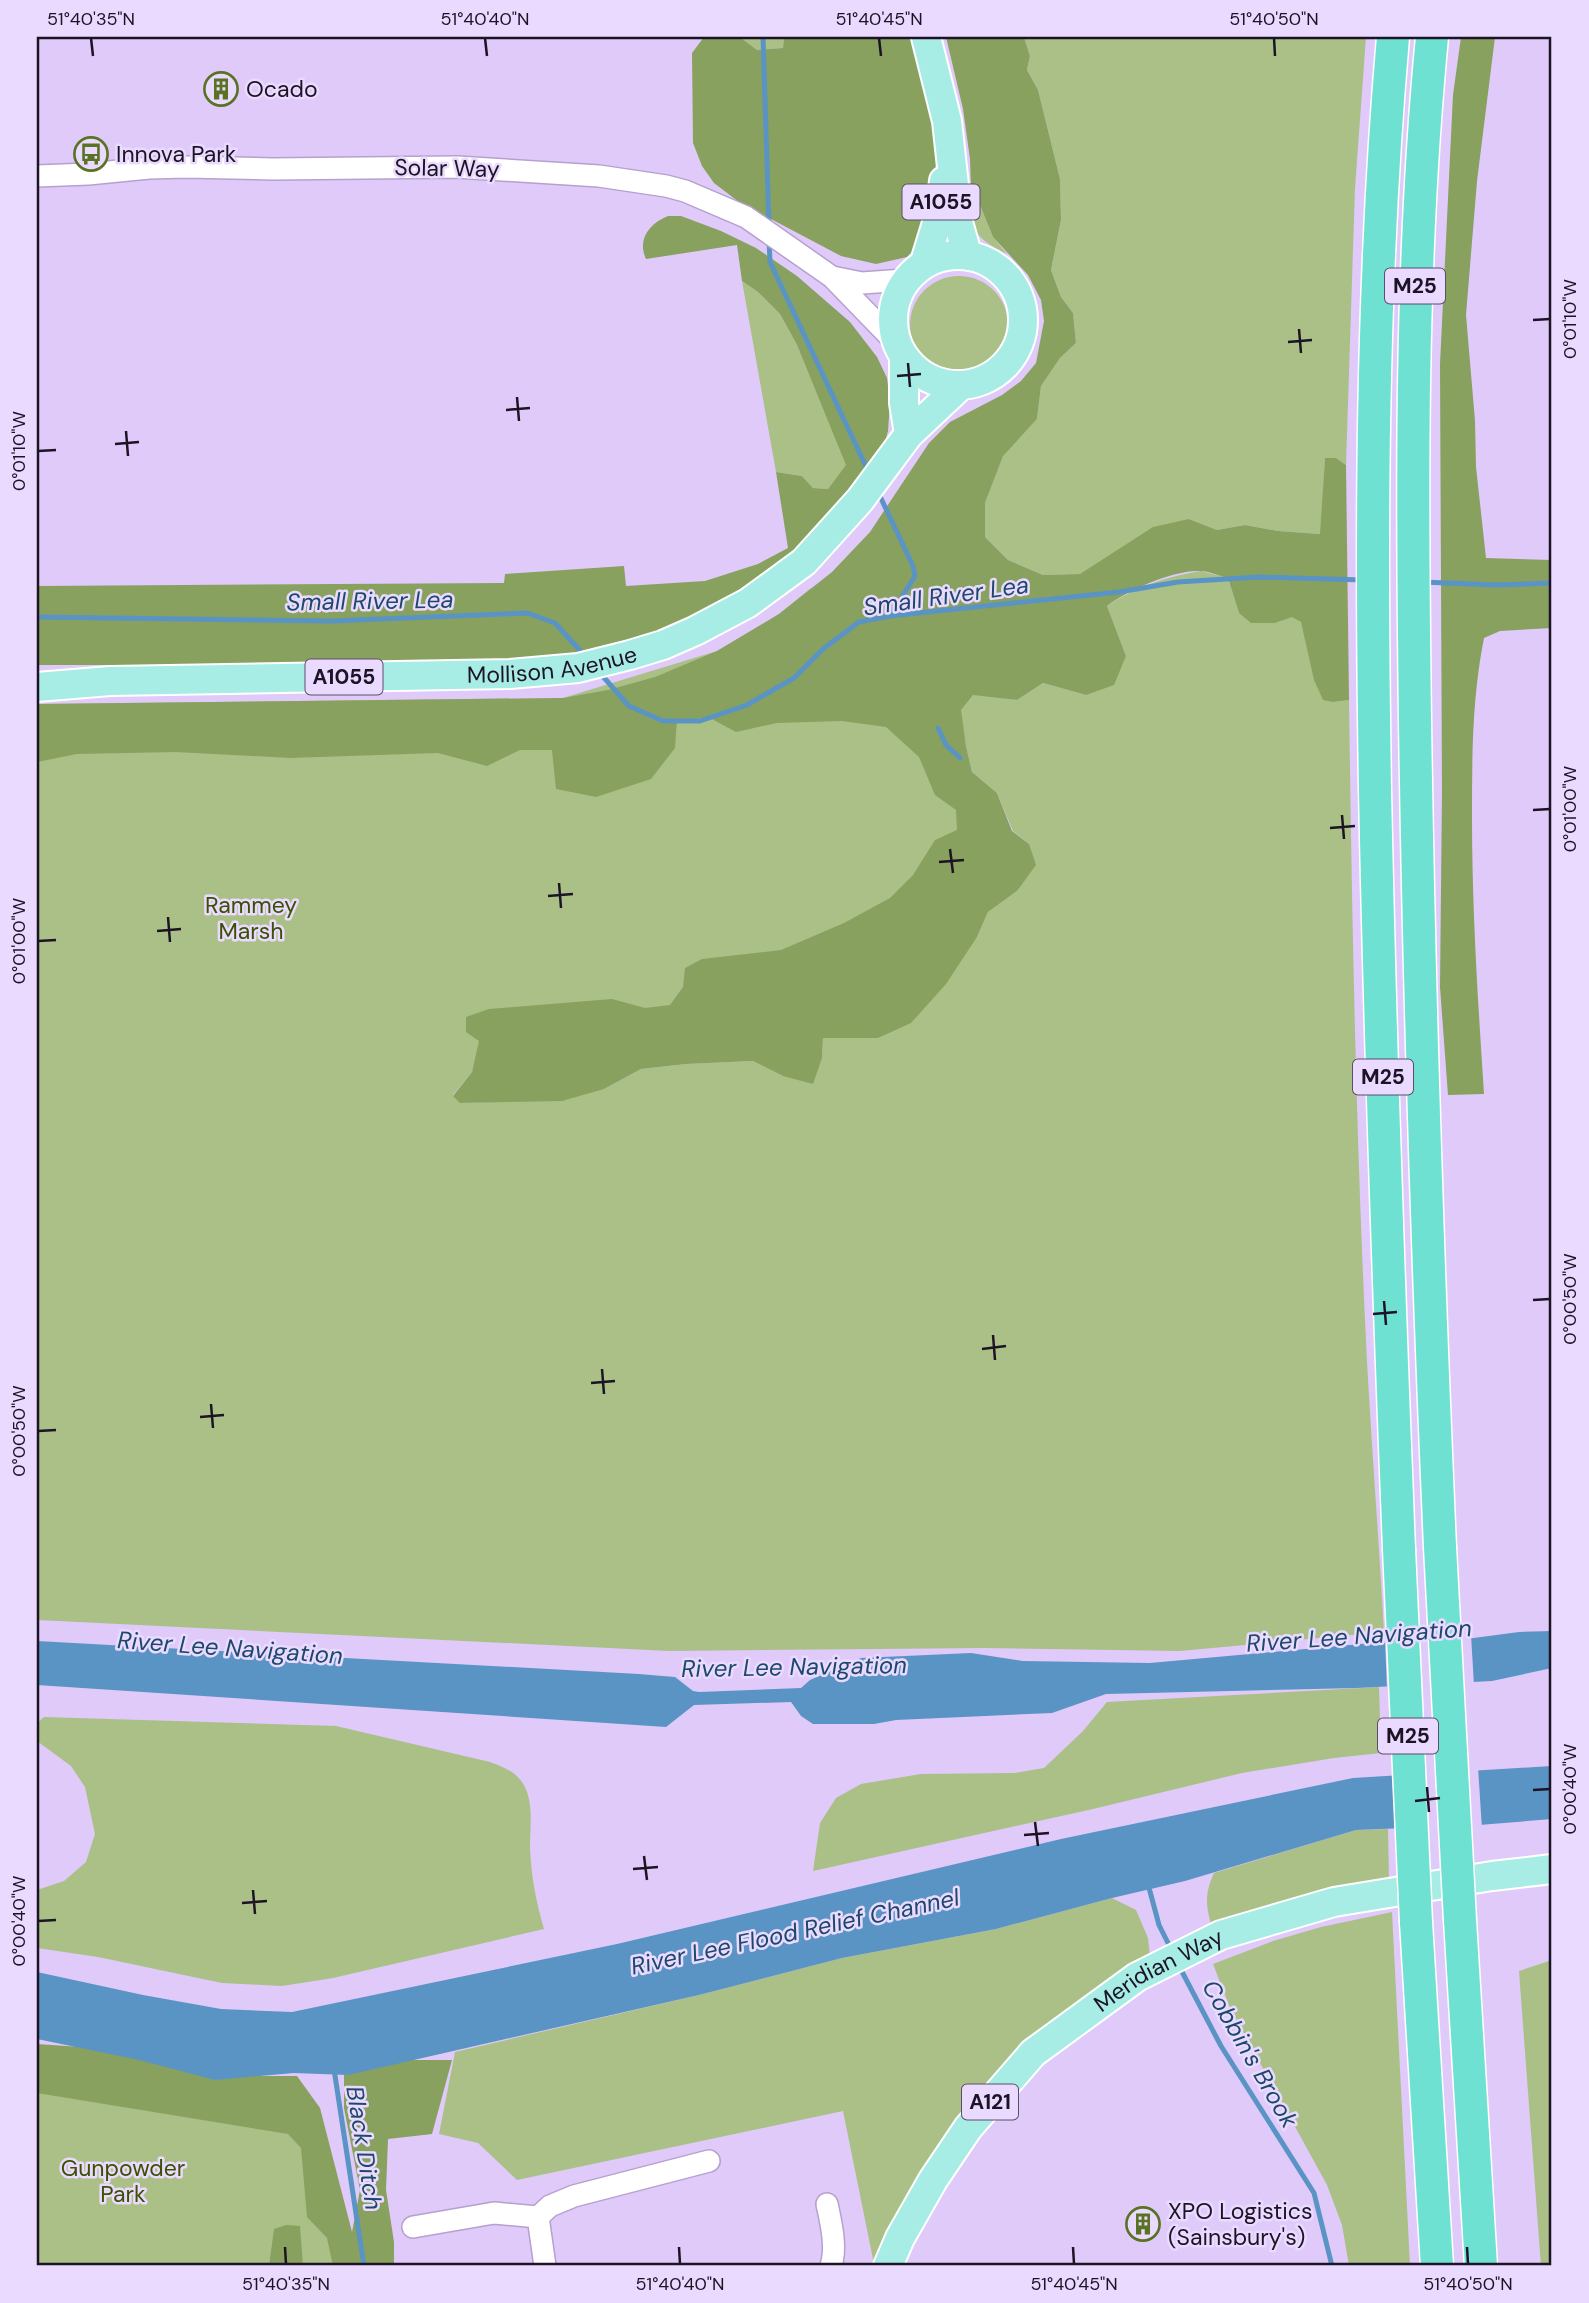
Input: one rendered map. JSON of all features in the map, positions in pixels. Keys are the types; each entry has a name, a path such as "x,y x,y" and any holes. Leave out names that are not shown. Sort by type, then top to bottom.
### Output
{"highway":[{"name":"M25","path":"1393,37 1381,193 1373,377 1372,536 1382,1079 1416,1922 1437,2266"},
{"name":"M25","path":"1432,37 1422,148 1415,280 1412,536 1424,1139 1440,1548 1481,2266"}],"main road":[{"name":"A1055","path":"926,37 942,96 950,141 958,222 967,254"},
{"name":"A1055","path":"915,272 940,213 950,141"},
{"path":"909,434 900,351 892,322 893,309 915,272 950,254 967,254"},
{"name":"Mollison Avenue","path":"37,687 110,681 510,674 591,665 663,645 695,631 748,603 804,562 860,500 909,434 934,408 960,386 982,381 1001,370 1016,350 1024,323 1018,293 1002,271 991,263 967,254"},
{"path":"900,351 911,366 931,380 960,386"},
{"name":"Mollison Avenue","path":"37,668 110,681"},
{"name":"Meridian Way","path":"888,2266 900,2238 933,2180 968,2128 1034,2053 1137,1977 1221,1936 1334,1902 1552,1869"}],"street":[{"name":"Solar Way","path":"37,176 186,167 457,167 599,176 685,191 746,217 832,277 900,351"},
{"name":"Solar Way","path":"832,277 862,283 915,272"},
{"path":"413,2227 494,2213 538,2217 550,2206 574,2196 709,2161"},
{"path":"827,2204 834,2259 831,2266"},
{"path":"538,2217 545,2266"}],"green space":[{"path":"704,37 740,37 757,50 783,48 784,37 912,37 931,102 937,157 928,221 919,244 907,257 876,264 841,256 739,202 714,183 702,166 693,143 692,53"},
{"path":"740,37 784,37 783,48 757,50"},
{"path":"946,37 1024,37 1030,56 1027,70 1038,90 1060,179 1061,220 1051,270 1061,297 1073,313 1076,343 1060,358 1041,386 1037,419 1003,456 985,503 985,537 1008,560 1043,575 1080,574 1153,527 1189,519 1217,530 1245,525 1320,534 1325,458 1336,458 1346,465 1349,700 1323,700 1314,680 1301,622 1292,617 1275,623 1251,623 1239,613 1228,578 1203,571 1189,572 1164,577 1139,588 1107,606 1126,656 1114,685 1086,695 1043,683 1017,700 973,695 961,710 972,772 997,793 1012,831 1029,844 1036,865 1017,891 988,912 977,937 946,984 911,1023 878,1038 823,1038 822,1058 813,1084 783,1076 753,1061 686,1064 641,1069 604,1089 562,1101 460,1103 453,1096 472,1072 479,1041 466,1032 466,1017 489,1009 612,999 645,1008 670,1005 683,987 685,968 702,959 781,950 844,923 890,898 913,875 935,840 957,830 956,810 935,795 919,757 886,727 842,721 777,723 736,732 710,718 677,720 675,748 651,779 596,797 556,789 552,750 520,750 487,766 438,753 290,758 176,752 77,754 37,762 37,704 563,698 608,690 655,677 717,651 779,614 832,572 870,532 929,443 950,422 1002,395 1021,381 1036,363 1044,321 1041,300 1028,275 993,237 971,188 963,109"},
{"path":"1024,37 1366,37 1355,188 1346,465 1336,458 1325,458 1321,534 1245,525 1217,530 1189,519 1080,574 1043,575 1008,560 985,537 985,503 1003,455 1037,419 1041,386 1060,358 1076,343 1073,313 1061,297 1051,270 1061,220 1060,179 1038,90 1027,70 1030,56"},
{"path":"1461,37 1495,37 1477,181 1466,315 1476,467 1486,558 1552,560 1552,628 1500,631 1484,638 1475,705 1472,818 1474,922 1484,1094 1448,1095 1440,987 1440,364 1453,95"},
{"path":"971,188 993,237 1007,254 986,242 975,229 971,212"},
{"path":"668,216 681,216 721,231 756,248 797,276 850,322 877,357 887,378 890,402 888,431 882,453 845,504 782,569 661,636 547,661 315,665 37,665 37,586 504,583 505,574 624,566 626,586 705,581 758,564 788,548 776,472 802,476 813,488 828,489 846,465 797,345 780,314 758,292 742,281 737,245 646,259 643,245 646,233 655,223"},
{"path":"959,276 978,280 993,291 1004,306 1008,325 1004,344 993,359 978,370 959,374 940,370 925,359 914,344 910,325 914,306 925,291 940,280"},
{"path":"742,281 758,292 780,314 797,345 847,465 828,489 813,488 802,476 776,472"},
{"name":"Rammey Marsh","path":"1201,571 1228,578 1239,613 1275,623 1293,616 1301,622 1333,702 1349,700 1360,1197 1367,1362 1384,1632 1180,1651 984,1648 669,1651 37,1620 37,704 563,698 717,651 779,614 811,588 922,701 994,886 662,1012 480,1041 472,1072 453,1095 460,1103 491,1102 604,1089 641,1069 686,1064 753,1061 783,1076 822,1058 823,1038 878,1038 977,937 988,912 1017,891 1029,844 1013,831 997,793 972,772 960,710 973,694 1017,700 1043,683 1086,695 1126,656 1107,606 1152,583"},
{"path":"1379,1687 1381,1753 1242,1773 813,1871 820,1823 836,1798 861,1784 921,1774 1015,1773 1044,1768 1083,1731 1107,1702"},
{"path":"44,1717 336,1726 502,1767 521,1781 529,1799 531,1868 544,1929 333,1978 282,1986 222,1983 98,1957 37,1948 37,1890 64,1881 86,1862 95,1834 85,1787 71,1766 37,1741 37,1723"},
{"path":"1388,1829 1389,1880 1321,1891 1212,1928 1207,1900 1214,1873 1356,1830"},
{"path":"1112,1898 1136,1910 1148,1938 1150,1956 1131,1963 1059,2018 918,2184 874,2264 843,2111 517,2180 478,2143 439,2134 455,2052 699,1995 842,1958 996,1929"},
{"path":"1392,1912 1410,2266 1349,2266 1342,2225 1327,2185 1230,2008 1213,1964 1273,1941 1321,1927"},
{"path":"1552,1960 1552,2266 1541,2266 1519,1971"},
{"path":"37,2044 96,2048 216,2076 297,2076 320,2108 352,2232 360,2190 344,2108 344,2065 381,2060 452,2060 432,2134 388,2139 386,2190 394,2242 394,2266 333,2266 327,2238 307,2217 301,2148 288,2134 37,2093"},
{"name":"Gunpowder Park","path":"37,2084 319,2118 347,2266 37,2266"},
{"path":"286,2225 300,2226 303,2266 269,2266 274,2229"}],"water":[{"path":"1552,1631 1552,1668 1492,1681 1357,1688 1106,1694 1052,1713 896,1720 874,1724 813,1724 801,1716 791,1702 694,1705 666,1727 37,1685 37,1641 639,1674 675,1677 693,1691 699,1692 801,1688 810,1680 861,1658 971,1653 1023,1661 1150,1663 1372,1643 1466,1639"},
{"name":"River Lee Flood Relief Channel","path":"1552,1766 1552,1819 1356,1830 1185,1881 996,1929 842,1958 699,1995 348,2075 294,2073 215,2080 139,2060 37,2039 37,1972 221,2009 292,2012 617,1944 1061,1839 1353,1778"}],"pier":[{"path":"1471,1635 1474,1685 1387,1690 1385,1639"},
{"path":"1478,1767 1482,1829 1395,1832 1392,1772"}],"waterway":[{"path":"763,37 769,226"},
{"path":"769,239 770,262 869,473"},
{"path":"878,492 913,566 915,576 890,616"},
{"name":"Small River Lea","path":"599,672 629,706 663,721 700,721 747,705 794,678 823,649 859,622 890,616 1119,592 1178,582 1258,577 1364,580"},
{"name":"Small River Lea","path":"1422,582 1496,585 1552,583"},
{"name":"Small River Lea","path":"37,617 332,621 527,613 555,623 586,657"},
{"path":"938,728 946,745 960,758"},
{"name":"Cobbin's Brook","path":"1148,1884 1159,1925 1172,1951"},
{"name":"Cobbin's Brook","path":"1179,1966 1221,2046 1314,2193 1332,2266"},
{"name":"Black Ditch","path":"334,2069 364,2266"}],"place":[{"name":"Ocado","path":"221,89"},
{"name":"Innova Park","path":"91,154"},
{"name":"XPO Logistics (Sainsbury's)","path":"1143,2224"}],"water label":[{"name":"River Lee Navigation","path":"1359,1636"},
{"name":"River Lee Navigation","path":"230,1648"},
{"name":"River Lee Navigation","path":"794,1667"}]}
